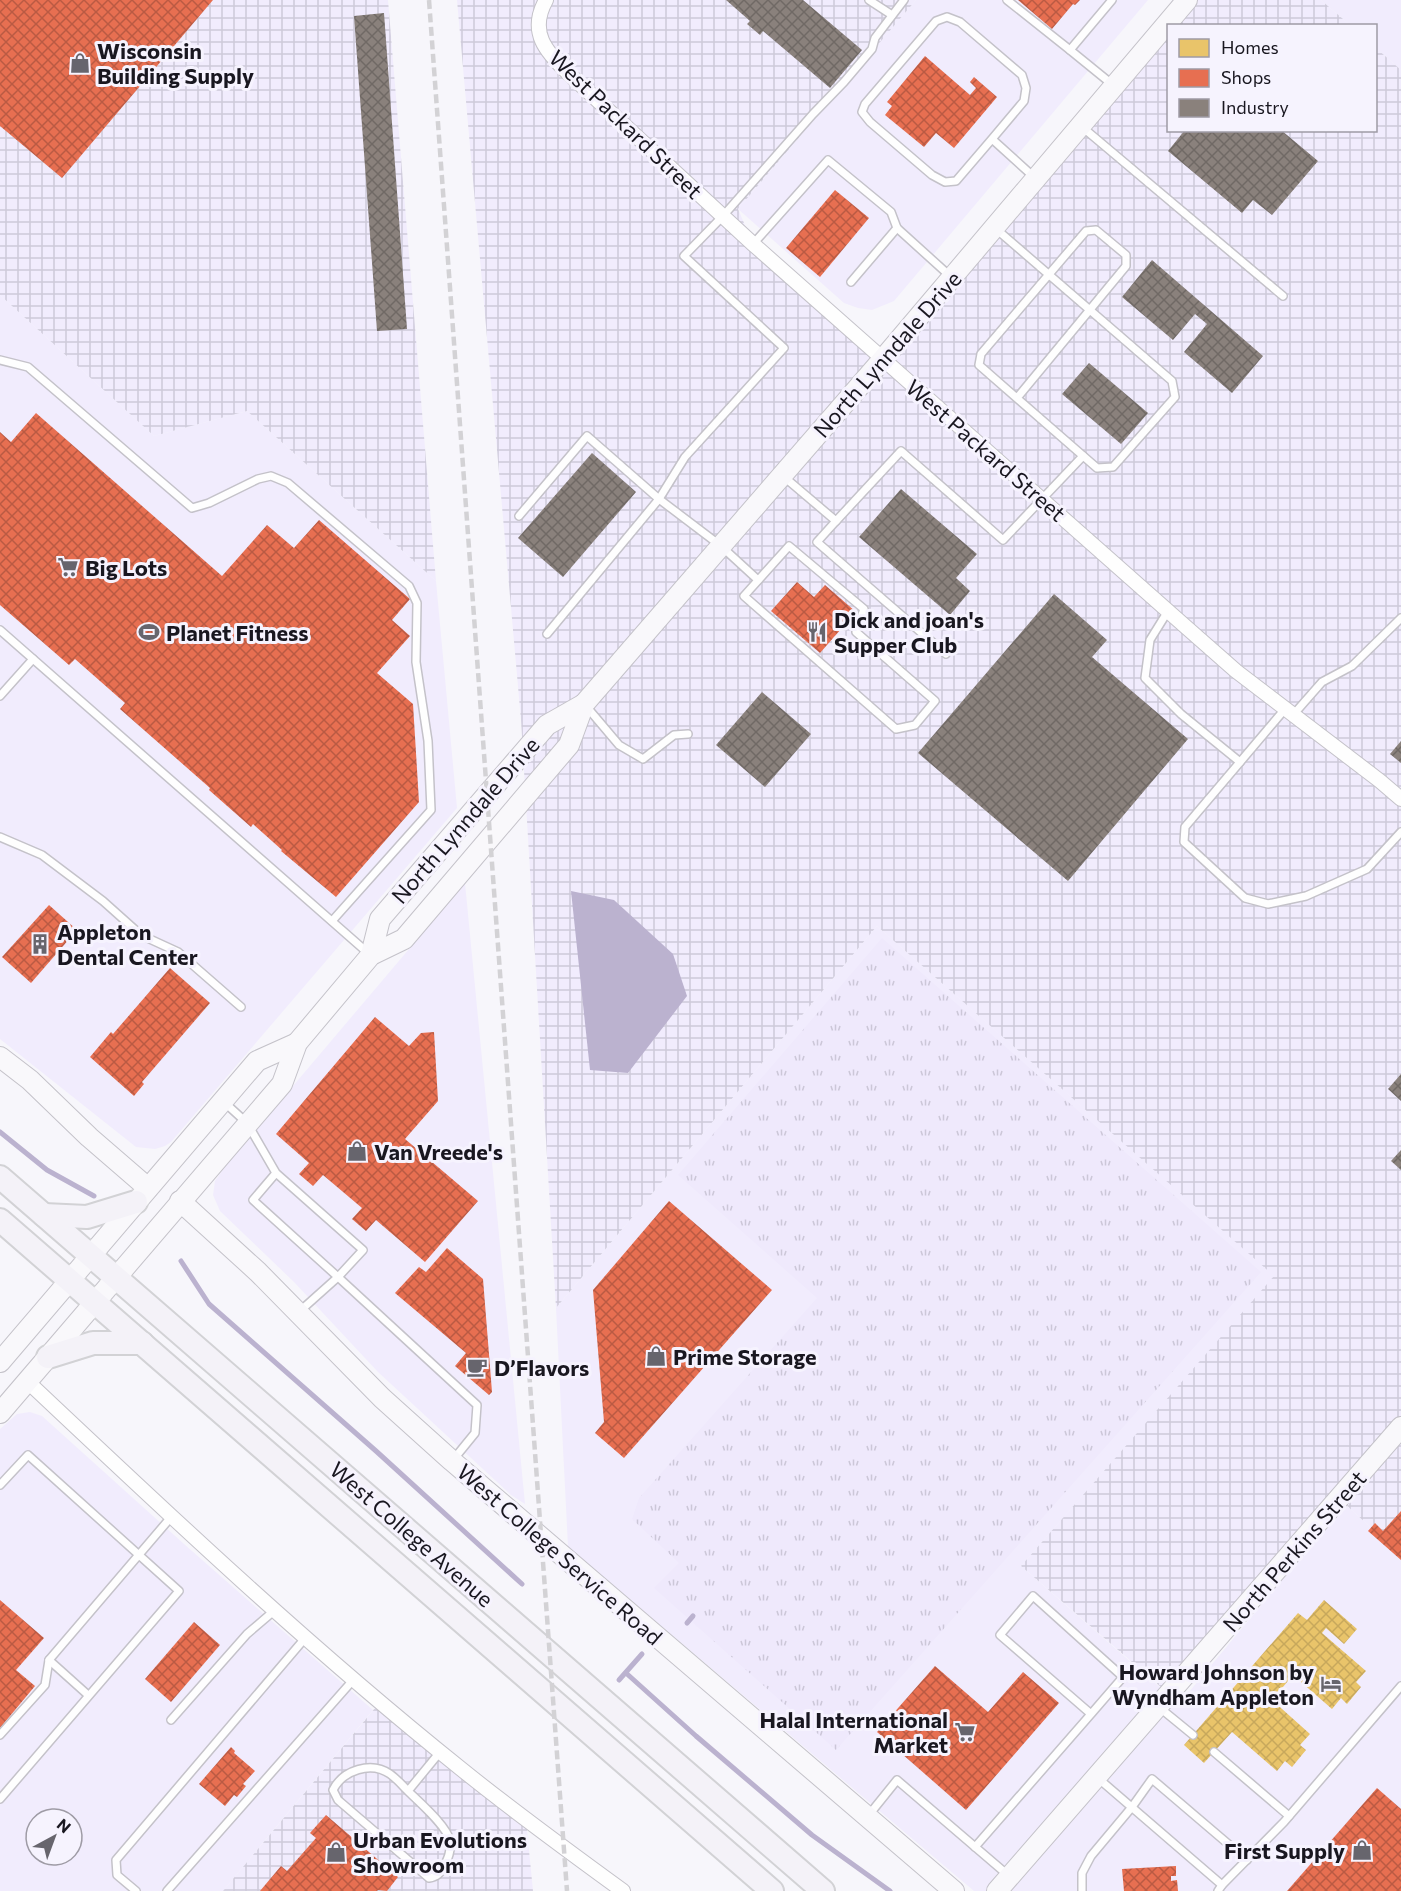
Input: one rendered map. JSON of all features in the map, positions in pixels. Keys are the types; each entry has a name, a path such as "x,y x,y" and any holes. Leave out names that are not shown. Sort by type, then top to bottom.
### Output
{"main road":[{"name":"North Lynndale Drive","path":"371,955 380,919 547,724 584,704 883,359 1187,0"},
{"name":"North Lynndale Drive","path":"0,1413 282,1084 297,1043 371,955 404,939 569,745 584,704"},
{"name":"North Lynndale Drive","path":"1,1357 257,1061 297,1043"},
{"path":"0,1057 30,1080 89,1137 142,1195 87,1217 44,1215"},
{"name":"West College Avenue","path":"0,1177 823,1891"},
{"name":"West College Service Road","path":"180,1201 258,1272 382,1398 452,1461 954,1891"},
{"name":"West College Avenue","path":"0,1220 772,1891"},
{"path":"48,1357 93,1343 142,1343"},
{"name":"North Perkins Street","path":"1003,1884 1401,1428"}],"street":[{"name":"West Packard Street","path":"544,1 539,15 539,31 545,47 559,64 753,244 1236,671 1401,799"},
{"path":"27,1381 275,1610 354,1679 440,1752 526,1820 623,1891"}],"lane":[{"path":"869,0 892,15"},
{"path":"547,634 659,499 685,458 784,348 684,256 844,82 872,49 875,38 904,0"},
{"path":"1007,0 1114,86"},
{"path":"1070,50 1112,0"},
{"path":"947,17 960,22 1022,75 1026,88 1024,101 992,139 956,181 945,182 932,175 870,122 862,112 865,104 936,21 947,17"},
{"path":"1081,126 1283,296"},
{"path":"992,139 1037,179"},
{"path":"753,244 828,160 891,212 897,228 952,278"},
{"path":"851,282 897,228"},
{"path":"995,228 1048,274 1090,310 1172,381 1175,397 1113,467 1097,468 979,365 981,354 1048,274 1086,231 1096,230 1126,255 1126,266 1090,310 1017,398"},
{"path":"0,360 28,367 192,508 258,479 271,476 288,483 410,586 417,603 416,662 428,741 431,810 332,921"},
{"path":"519,516 587,436 659,499 721,546 759,580"},
{"path":"946,654 817,542 901,451 1004,540 1083,456"},
{"path":"782,476 836,521"},
{"path":"789,546 864,609 856,632 934,701 915,725 896,729 744,596 759,580 789,546"},
{"path":"1168,611 1150,640 1145,678 1181,714 1240,762"},
{"path":"1401,618 1352,666 1322,682 1240,762 1185,827 1184,842 1245,898 1268,904 1306,896 1366,869 1401,832"},
{"path":"0,630 371,955"},
{"path":"0,696 33,659"},
{"path":"584,704 620,745 643,759 674,735 688,734"},
{"path":"0,837 42,855 103,901 141,935 178,952 241,1006"},
{"path":"222,1100 247,1123 276,1173 363,1250 298,1312"},
{"path":"276,1173 253,1200 477,1405 475,1433 452,1461"},
{"path":"0,1485 28,1455 179,1590 0,1799"},
{"path":"0,1735 45,1685 49,1660 172,1516"},
{"path":"975,1847 1091,1714 1123,1677 1033,1596 1000,1635 1091,1714"},
{"path":"171,1720 247,1634 275,1610"},
{"path":"136,1891 117,1875 116,1860 306,1637"},
{"path":"49,1660 88,1695"},
{"path":"168,1891 354,1679"},
{"path":"1097,1777 1220,1888 1289,1816 1401,1686"},
{"path":"1159,1706 1193,1735"},
{"path":"408,1791 440,1752"},
{"path":"1214,1752 1289,1816"},
{"path":"373,1768 389,1773 408,1791 436,1819 450,1840 450,1855 444,1869 436,1877 429,1878 338,1800 333,1790 339,1779 356,1770 373,1768"},
{"path":"1082,1891 1082,1873 1091,1856 1152,1779 1247,1860"},
{"path":"867,1818 897,1780 975,1847 1003,1884"}],"shaded area":[{"path":"0,0 388,0 436,581 247,411 154,436 0,295"},
{"path":"457,0 916,0 738,209 753,244 883,359 1187,0 1321,0 1349,24 1167,24 1167,132 1377,132 1377,49 1401,70 1401,1555 1345,1504 1170,1695 1021,1566 1274,1276 877,926 556,1308 521,720"},
{"path":"916,0 1148,0 894,301 872,310 858,308 844,303 738,209"},
{"path":"1321,0 1401,0 1401,70 1377,49 1377,24 1349,24"},
{"path":"0,295 154,436 247,411 436,581 457,808 171,1142 155,1149 136,1147 0,1039"},
{"path":"465,883 525,1504 511,1495 378,1372 294,1282 220,1211 213,1195 215,1181 226,1165"},
{"path":"571,891 614,900 673,954 687,996 628,1073 590,1070"},
{"path":"877,926 1275,1276 1021,1566 1179,1704 1345,1504 1401,1555 1401,1891 974,1891 568,1547 556,1308"},
{"path":"30,1412 42,1416 373,1710 223,1891 0,1891 0,1429 17,1414"},
{"path":"380,1702 526,1820 533,1891 223,1891"}],"green space":[{"path":"882,938 1261,1272 836,1750 654,1588 679,1563 632,1519 639,1498 817,1298 678,1175"}],"building: Homes":[{"name":"Howard Johnson by Wyndham Appleton","path":"1324,1600 1357,1629 1344,1644 1326,1628 1322,1633 1366,1671 1356,1682 1361,1687 1347,1704 1341,1698 1332,1709 1293,1675 1272,1700 1310,1734 1300,1745 1306,1750 1292,1767 1285,1761 1277,1771 1232,1732 1204,1763 1184,1745 1298,1613 1307,1620"}],"building: Shops":[{"name":"Wisconsin Building Supply","path":"0,0 213,0 62,178 0,126"},
{"path":"1018,0 1080,0 1075,5 1073,4 1052,29"},
{"path":"925,56 970,95 976,88 970,82 974,77 997,97 954,148 936,133 924,147 885,115 892,106 887,102"},
{"path":"835,190 869,218 820,277 786,248"},
{"path":"36,413 222,576 267,525 294,548 319,520 410,599 392,620 410,636 377,673 413,704 419,802 336,897 253,824 251,827 120,709 125,703 75,659 69,665 0,605 0,432 11,442"},
{"name":"Dick and joan's Supper Club","path":"797,582 814,597 825,585 856,612 820,653 771,611"},
{"name":"Appleton Dental Center","path":"49,905 77,930 31,983 2,957"},
{"path":"170,968 210,1003 142,1082 144,1084 134,1096 90,1057"},
{"name":"Van Vreede's","path":"375,1017 409,1046 421,1033 434,1032 438,1101 405,1139 478,1201 425,1262 376,1220 366,1231 352,1219 362,1208 323,1175 313,1186 299,1174 309,1163 276,1134"},
{"name":"Prime Storage","path":"669,1201 772,1290 624,1458 595,1433 604,1422 593,1290"},
{"path":"447,1248 483,1279 492,1392 489,1395 455,1366 466,1353 395,1293 419,1267 426,1272"},
{"path":"1401,1511 1401,1560 1368,1531 1375,1523 1383,1531"},
{"path":"0,1600 44,1638 16,1670 35,1686 0,1728"},
{"path":"194,1622 220,1645 171,1702 145,1679"},
{"path":"935,1666 988,1712 1023,1672 1059,1703 966,1810 877,1732"},
{"path":"231,1747 234,1753 255,1771 243,1784 246,1786 237,1797 234,1795 225,1806 199,1784"},
{"name":"First Supply","path":"1377,1788 1401,1809 1401,1891 1287,1891"},
{"name":"Urban Evolutions Showroom","path":"326,1815 398,1877 387,1891 260,1891 281,1866 287,1871 316,1838 310,1833"},
{"path":"1176,1866 1176,1876 1171,1876 1171,1881 1177,1880 1178,1891 1124,1891 1122,1869"}],"building: Industry":[{"path":"726,0 803,0 862,50 830,88 763,31 760,35 747,24 750,21"},
{"path":"384,13 407,329 377,331 354,16"},
{"path":"1183,132 1283,132 1318,161 1272,215 1253,200 1242,213 1168,151"},
{"path":"1152,260 1263,356 1232,393 1184,352 1207,324 1195,314 1173,340 1122,297"},
{"path":"1089,363 1148,413 1121,444 1062,394"},
{"path":"592,453 636,492 563,577 518,538"},
{"path":"901,489 977,554 956,578 970,591 950,615 859,537"},
{"path":"1054,594 1107,640 1092,657 1188,739 1068,881 918,753"},
{"path":"762,692 811,734 765,787 716,745"},
{"path":"1401,741 1401,763 1390,754"},
{"path":"1401,1074 1401,1101 1388,1089"},
{"path":"1401,1150 1401,1170 1391,1161"}],"waterway":[{"path":"0,1132 47,1170 94,1196"},
{"path":"181,1261 209,1304 522,1584"},
{"path":"687,1623 693,1616"},
{"path":"619,1680 642,1654"},
{"path":"626,1673 812,1835 890,1891"}],"railway":[{"path":"429,0 567,1891"}],"place":[{"name":"Wisconsin Building Supply","path":"80,63"},
{"name":"Big Lots","path":"68,567"},
{"name":"Planet Fitness","path":"149,632"},
{"name":"Dick and joan's Supper Club","path":"817,632"},
{"name":"Appleton Dental Center","path":"40,944"},
{"name":"Van Vreede's","path":"357,1151"},
{"name":"Prime Storage","path":"656,1356"},
{"name":"D’Flavors","path":"477,1367"},
{"name":"Howard Johnson by Wyndham Appleton","path":"1331,1684"},
{"name":"Halal International Market","path":"965,1732"},
{"name":"First Supply","path":"1362,1850"},
{"name":"Urban Evolutions Showroom","path":"336,1852"}]}
